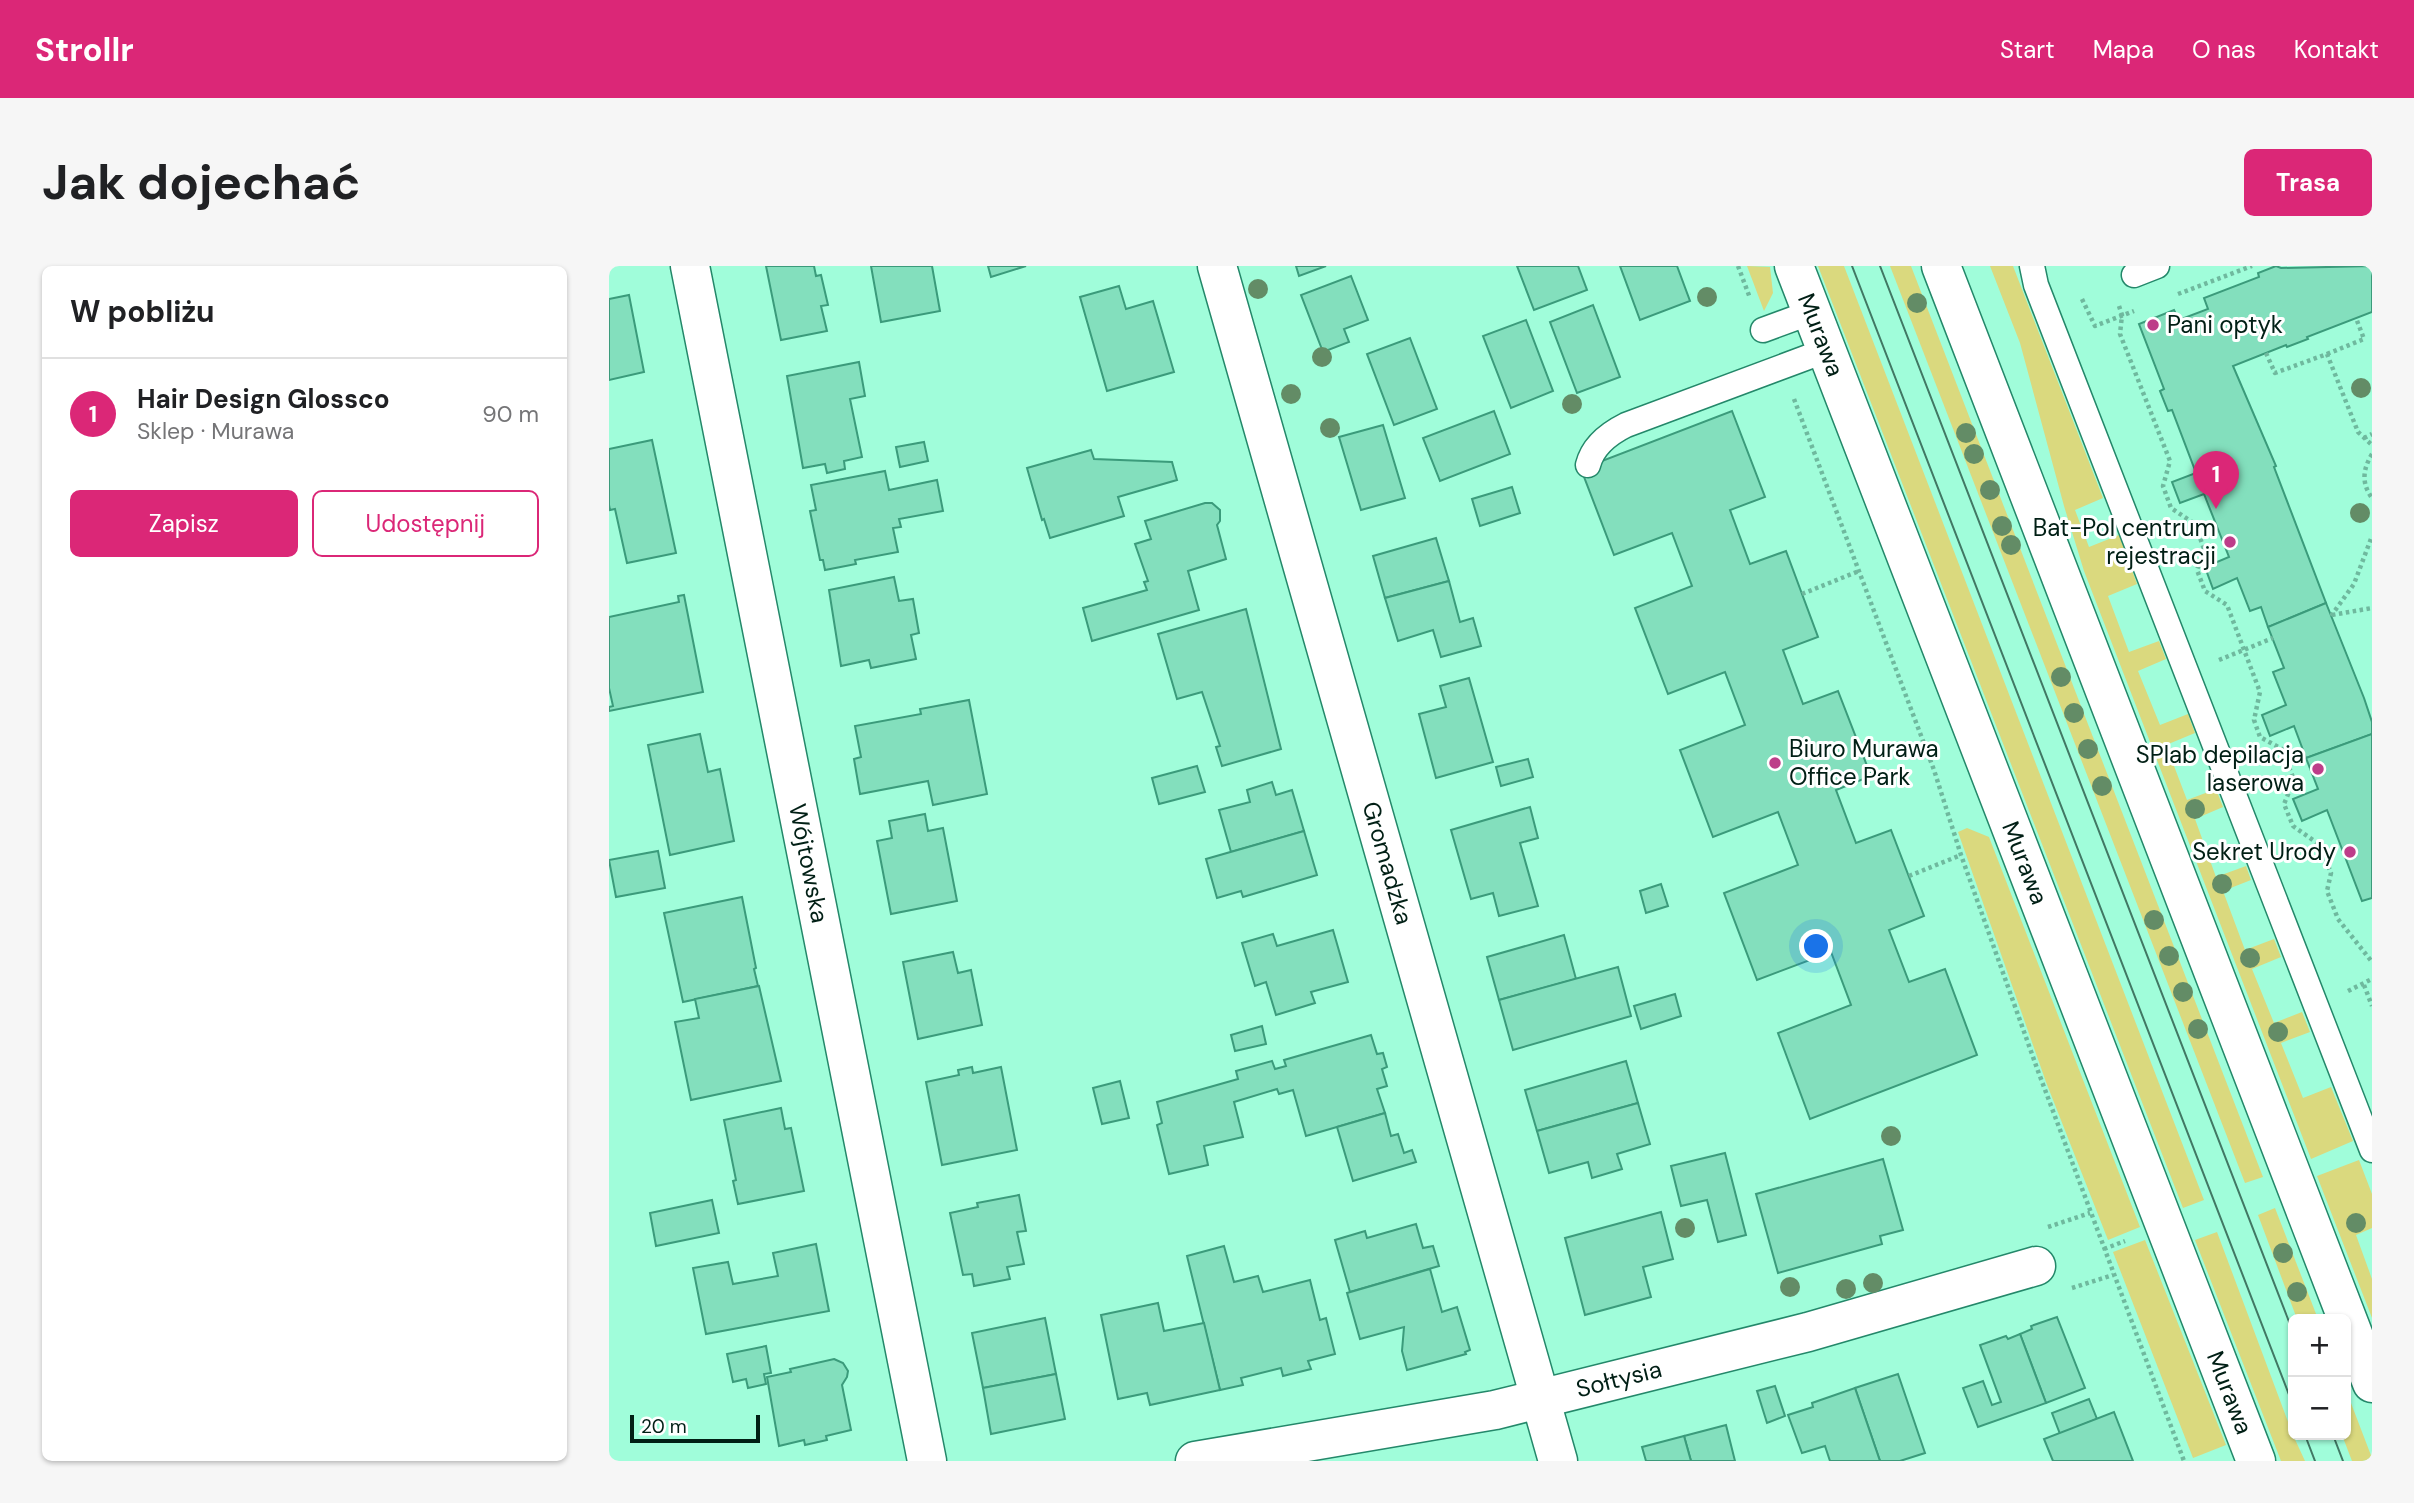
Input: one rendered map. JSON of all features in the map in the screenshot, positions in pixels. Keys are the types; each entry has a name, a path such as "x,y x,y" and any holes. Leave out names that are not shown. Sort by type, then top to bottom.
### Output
{"street":[{"name":"Wójtowska","path":"690,266 927,1461"},
{"name":"Gromadzka","path":"1217,266 1559,1461"},
{"name":"Murawa","path":"1794,266 2256,1461"},
{"path":"1941,266 2372,1383"},
{"name":"Sołtysia","path":"1195,1461 1495,1410 1808,1332 2036,1266"}],"lane":[{"path":"2032,266 2036,285 2372,1150"},
{"path":"1763,330 1812,312"},
{"path":"1588,465 1594,451 1605,439 1626,425 1826,350"}],"path":[{"path":"1738,266 1763,330"},
{"path":"2174,296 2252,266"},
{"path":"2078,290 2095,326 2135,310"},
{"path":"2115,295 2122,315 2120,334 2170,461 2163,486 2171,508 2195,524 2204,549 2197,570 2205,590 2227,605 2260,692 2254,720 2260,737 2282,749 2294,780 2284,804 2293,826 2320,845 2331,873 2327,891 2338,919 2372,962"},
{"path":"2266,353 2275,373 2327,354 2364,339 2356,318"},
{"path":"2327,354 2358,432 2372,445"},
{"path":"1780,368 1801,416 1934,770 1961,855 2184,1461"},
{"path":"2364,438 2372,434"},
{"path":"2372,454 2364,473 2364,484 2372,498"},
{"path":"2372,536 2354,583 2331,616 2372,608"},
{"path":"1802,594 1859,571"},
{"path":"2187,673 2273,638"},
{"path":"1909,876 1961,855"},
{"path":"2364,985 2372,1006"},
{"path":"2104,1249 2117,1244"}],"shaded area":[{"path":"1747,266 1770,267 1773,293 1764,311"},
{"path":"1818,266 1844,266 2204,1200 2183,1208"},
{"path":"1890,266 1911,266 2263,1177 2245,1183"},
{"path":"1990,266 2013,266 2103,498 2075,510 2089,547 2119,535 2137,584 2108,596 2129,652 2159,641 2166,659 2138,671 2160,725 2188,714 2195,733 2166,745 2187,800 2216,789 2223,807 2195,819 2216,877 2246,866 2251,880 2223,891 2245,950 2274,939 2281,957 2252,969 2274,1023 2302,1012 2310,1032 2281,1043 2303,1098 2331,1087 2353,1141 2311,1159 2084,571 2020,343"},
{"path":"1967,828 1989,837 2140,1227 2108,1240 2046,1082 1958,832"},
{"path":"2359,1160 2372,1194 2372,1228 2356,1235 2372,1279 2372,1318 2317,1176"},
{"path":"2275,1208 2316,1314 2295,1314 2258,1215"},
{"path":"2217,1232 2288,1422 2288,1440 2295,1440 2305,1461 2281,1461 2195,1240"},
{"path":"2145,1240 2226,1445 2193,1458 2113,1252"},
{"path":"2351,1403 2372,1458 2372,1461 2352,1461 2344,1440 2351,1440"}],"building":[{"path":"766,266 814,266 816,276 821,275 828,305 821,306 827,331 781,340"},
{"path":"871,266 932,266 940,311 881,322"},
{"path":"988,266 1026,266 991,277"},
{"path":"1296,266 1326,266 1299,276"},
{"path":"1517,266 1578,266 1587,290 1534,310"},
{"path":"1620,266 1677,266 1690,301 1640,320"},
{"path":"2276,266 2372,266 2372,312 2233,366 2276,466 2274,467 2326,603 2268,627 2261,607 2250,611 2237,578 2213,589 2205,567 2229,557 2204,494 2180,503 2172,482 2196,473 2172,410 2168,411 2160,391 2164,389 2139,324 2174,310 2179,320 2208,309 2204,298 2259,277 2258,273"},
{"path":"1351,276 1368,320 1344,329 1349,342 1323,352 1301,295"},
{"path":"1119,286 1126,309 1153,301 1174,372 1107,391 1080,297"},
{"path":"629,295 644,372 609,380 609,299"},
{"path":"1593,305 1620,377 1577,393 1550,322"},
{"path":"1526,320 1553,391 1511,408 1483,336"},
{"path":"1410,338 1437,409 1394,425 1367,354"},
{"path":"859,362 865,396 850,399 862,457 844,461 845,469 827,473 825,464 803,468 787,376"},
{"path":"1494,411 1510,454 1440,481 1423,438"},
{"name":"Biuro Murawa Office Park","path":"1732,411 1765,497 1730,510 1750,564 1786,551 1818,637 1783,650 1803,704 1838,691 1871,776 1836,790 1856,843 1891,830 1924,916 1889,930 1909,982 1945,969 1977,1055 1810,1119 1778,1033 1851,1005 1831,952 1757,980 1724,893 1798,865 1778,812 1713,837 1680,750 1745,725 1725,672 1668,694 1635,608 1692,586 1672,533 1614,555 1581,469"},
{"path":"1383,425 1405,498 1361,510 1339,437"},
{"path":"652,440 676,553 627,563 615,509 610,510 609,505 609,449"},
{"path":"924,442 928,461 900,467 896,447"},
{"path":"1091,450 1094,459 1172,462 1177,480 1118,497 1124,516 1050,538 1027,468"},
{"path":"885,471 889,490 937,480 943,511 899,519 901,527 893,528 898,552 855,560 856,564 825,570 823,560 820,560 810,511 816,510 811,485"},
{"path":"1512,487 1520,513 1480,526 1472,499"},
{"path":"1212,503 1220,510 1220,521 1217,525 1226,559 1188,571 1199,610 1092,641 1083,608 1147,590 1144,582 1148,581 1135,544 1151,539 1145,521"},
{"path":"1436,538 1449,581 1385,598 1373,556"},
{"path":"894,577 899,601 913,599 919,633 911,635 916,659 871,668 869,660 841,666 829,590"},
{"path":"1449,581 1460,622 1473,618 1481,646 1441,657 1433,630 1398,641 1385,598"},
{"path":"684,595 703,692 609,711 609,707 613,706 609,688 609,617 679,602 678,596"},
{"path":"2326,603 2364,698 2372,722 2372,734 2306,758 2294,726 2270,736 2262,715 2286,705 2273,672 2284,668 2268,627"},
{"path":"1246,609 1281,749 1222,766 1216,747 1220,746 1202,692 1177,699 1158,634"},
{"path":"1469,678 1493,762 1436,778 1419,714 1446,707 1440,686"},
{"path":"969,700 987,794 933,805 928,781 860,794 854,759 861,757 855,726 921,714 920,709"},
{"path":"700,734 708,772 720,769 734,841 670,855 648,745"},
{"path":"2372,734 2372,898 2362,901 2327,810 2302,821 2293,799 2318,789 2306,758"},
{"path":"1528,759 1533,777 1501,786 1496,767"},
{"path":"1197,766 1205,792 1159,804 1152,778"},
{"path":"1272,782 1276,795 1292,790 1304,831 1231,852 1219,810 1250,802 1247,790"},
{"path":"1530,807 1538,838 1520,843 1538,906 1499,916 1493,893 1471,899 1451,830"},
{"path":"925,814 928,831 943,828 957,901 891,914 877,841 892,838 889,821"},
{"path":"1304,831 1317,875 1243,897 1241,891 1217,898 1206,859"},
{"path":"658,851 665,888 616,897 609,860"},
{"path":"1661,884 1668,906 1646,913 1640,891"},
{"path":"742,897 758,986 683,1002 664,913"},
{"path":"1333,930 1348,982 1311,992 1315,1003 1276,1015 1266,982 1255,986 1242,943 1273,934 1277,946"},
{"path":"1564,935 1576,979 1499,1000 1487,957"},
{"path":"953,952 958,973 971,970 982,1025 918,1039 903,962"},
{"path":"1618,967 1631,1016 1513,1050 1499,1000"},
{"path":"759,986 781,1081 691,1100 675,1022 699,1018 695,999"},
{"path":"1675,994 1681,1016 1641,1029 1634,1006"},
{"path":"1262,1026 1266,1044 1235,1051 1231,1035"},
{"path":"1371,1035 1377,1054 1383,1053 1387,1067 1382,1069 1387,1086 1377,1089 1385,1113 1306,1136 1293,1090 1279,1094 1277,1089 1234,1102 1243,1137 1204,1146 1208,1165 1169,1174 1157,1125 1162,1123 1157,1102 1238,1079 1236,1071 1272,1061 1275,1069 1286,1066 1284,1060"},
{"path":"1626,1061 1638,1103 1537,1131 1525,1090"},
{"path":"972,1067 973,1073 1001,1067 1017,1150 942,1165 926,1082 959,1075 958,1070"},
{"path":"1120,1081 1129,1118 1102,1124 1093,1088"},
{"path":"1638,1103 1650,1144 1617,1154 1622,1169 1592,1178 1588,1162 1549,1173 1537,1131"},
{"path":"781,1108 785,1129 791,1128 804,1191 738,1204 724,1120"},
{"path":"1385,1113 1391,1136 1398,1134 1404,1153 1412,1150 1416,1162 1353,1181 1337,1127"},
{"path":"1725,1153 1746,1235 1718,1242 1707,1200 1681,1206 1671,1166"},
{"path":"1883,1159 1903,1230 1880,1236 1882,1244 1778,1273 1756,1194"},
{"path":"1019,1195 1026,1231 1017,1232 1024,1264 1007,1267 1010,1279 974,1286 972,1274 963,1275 950,1213 978,1207 977,1203"},
{"path":"712,1200 719,1233 656,1246 650,1213"},
{"path":"1661,1212 1673,1259 1643,1267 1651,1297 1585,1315 1565,1238"},
{"path":"1416,1224 1423,1248 1433,1246 1439,1266 1350,1292 1335,1240 1365,1231 1367,1238"},
{"path":"816,1244 829,1311 706,1334 693,1268 728,1262 733,1284 778,1276 773,1253"},
{"path":"1224,1246 1234,1282 1258,1276 1263,1292 1310,1280 1320,1320 1326,1318 1335,1354 1308,1361 1311,1369 1283,1376 1281,1368 1241,1378 1243,1385 1220,1390 1187,1256"},
{"path":"1430,1269 1442,1312 1457,1307 1470,1350 1465,1352 1466,1354 1407,1370 1402,1351 1404,1327 1360,1339 1347,1293"},
{"path":"1158,1303 1164,1331 1204,1323 1220,1390 1150,1405 1147,1393 1118,1399 1101,1315"},
{"path":"2057,1317 2085,1388 2046,1403 2020,1334 2032,1329 2031,1326"},
{"path":"1045,1318 1056,1374 983,1388 972,1333"},
{"path":"2020,1334 2046,1403 1978,1427 1963,1388 1983,1381 1992,1405 2001,1402 1980,1345"},
{"path":"766,1346 771,1373 764,1374 766,1384 748,1388 746,1379 733,1382 727,1354"},
{"path":"834,1359 843,1363 848,1371 842,1385 851,1430 805,1445 804,1440 779,1446 767,1377"},
{"path":"1056,1374 1065,1419 991,1434 983,1388"},
{"path":"1898,1374 1925,1453 1900,1461 1880,1461 1855,1388"},
{"path":"1775,1386 1785,1416 1767,1423 1757,1391"},
{"path":"1855,1388 1880,1461 1830,1461 1825,1446 1802,1453 1788,1415 1813,1407 1812,1403"},
{"path":"2089,1399 2097,1419 2060,1434 2052,1413"},
{"path":"2114,1412 2133,1461 2053,1461 2044,1439"},
{"path":"1726,1425 1735,1461 1691,1461 1684,1436"},
{"path":"1684,1436 1691,1461 1646,1461 1642,1447"}],"tram line":[{"path":"1852,266 2288,1392"},
{"path":"1880,266 2288,1319"},
{"path":"2307,1440 2315,1461"},
{"path":"2335,1440 2343,1461"}],"place":[{"name":"Pani optyk","path":"2153,325"},
{"name":"Hair Design Glossco","path":"2216,509"},
{"name":"Bat-Pol centrum rejestracji","path":"2230,542"},
{"name":"Biuro Murawa Office Park","path":"1775,763"},
{"name":"SPlab depilacja laserowa","path":"2318,769"},
{"name":"Sekret Urody","path":"2350,852"}]}
